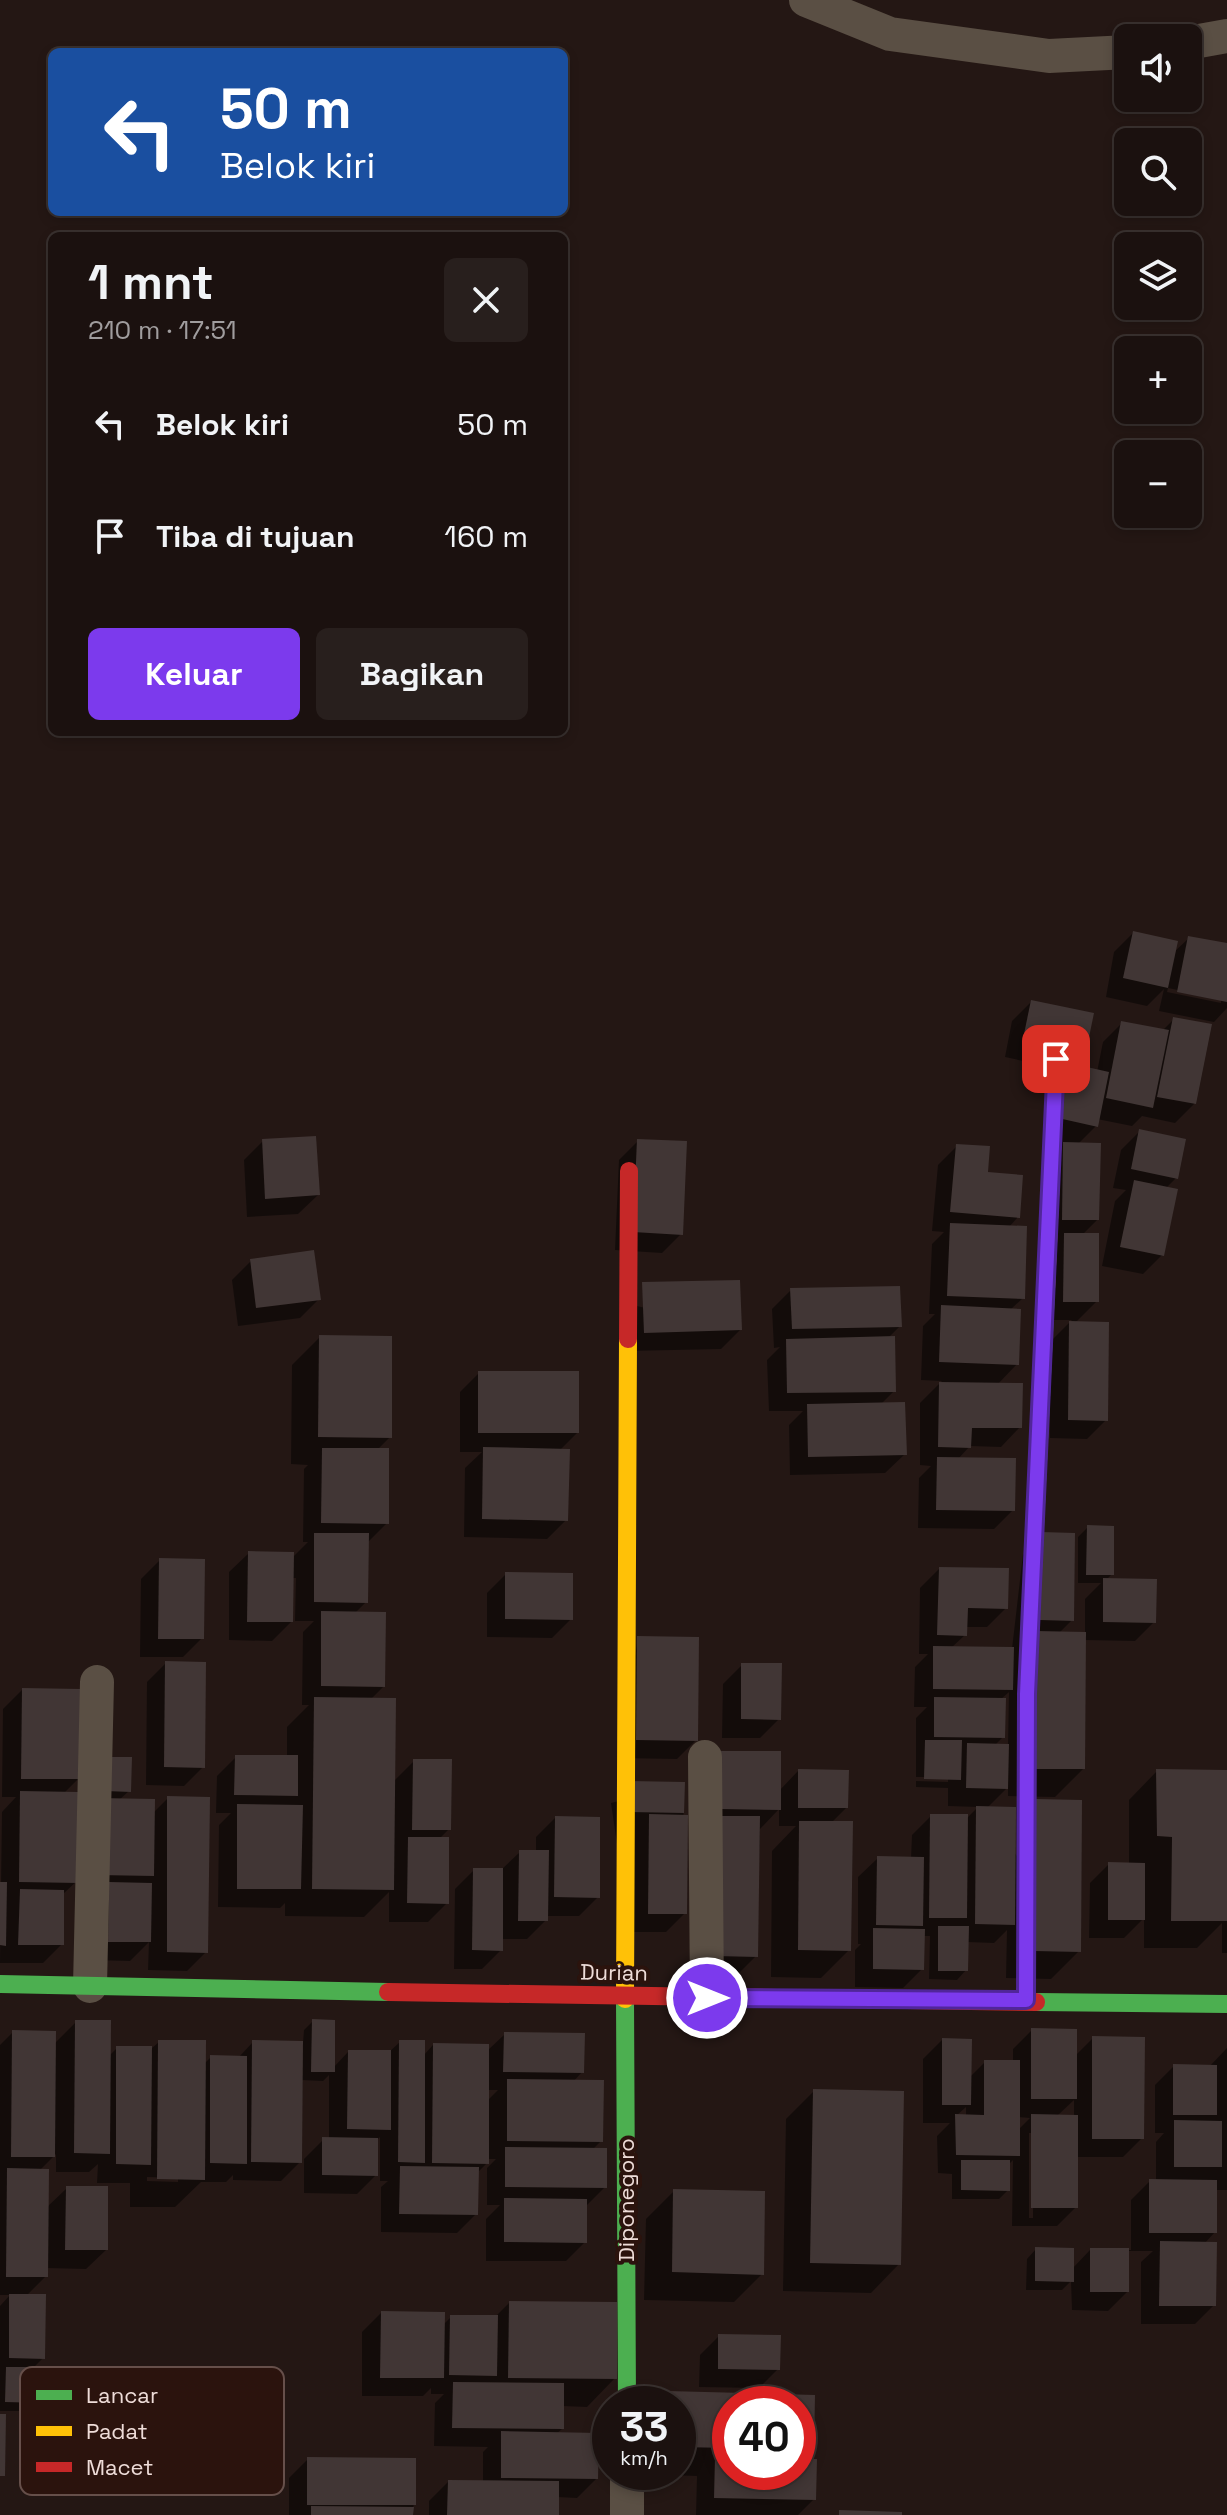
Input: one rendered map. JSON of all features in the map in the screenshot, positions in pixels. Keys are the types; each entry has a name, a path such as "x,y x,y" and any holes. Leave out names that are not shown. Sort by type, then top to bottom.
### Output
{"street":[{"path":"806,0 890,34 1049,56 1114,53"},
{"path":"1202,40 1227,36"},
{"path":"1026,2000 1027,1694 1056,1059"},
{"name":"Diponegoro","path":"627,2386 625,1996 629,1171"},
{"path":"90,1986 97,1682"},
{"path":"705,1757 707,1998"},
{"name":"Durian","path":"0,1984 707,1998 1227,2004"},
{"path":"627,2490 627,2515"}],"building":[{"path":"1133,931 1178,941 1168,988 1123,978"},
{"path":"1188,936 1227,943 1227,1002 1177,992"},
{"path":"1031,1000 1094,1013 1086,1052 1023,1039"},
{"path":"1173,1017 1212,1024 1196,1104 1157,1097"},
{"path":"1121,1021 1169,1030 1153,1108 1106,1098"},
{"path":"1069,1063 1109,1072 1098,1127 1058,1118"},
{"path":"1139,1129 1186,1139 1178,1179 1131,1169"},
{"path":"316,1136 320,1195 265,1199 262,1139"},
{"path":"637,1139 687,1141 683,1235 633,1232"},
{"path":"1063,1142 1101,1143 1099,1220 1062,1220"},
{"path":"956,1144 990,1146 988,1172 1023,1175 1020,1218 950,1212"},
{"path":"1134,1180 1178,1189 1164,1256 1120,1247"},
{"path":"950,1223 1027,1226 1025,1299 947,1296"},
{"path":"1064,1233 1099,1233 1099,1302 1063,1302"},
{"path":"314,1250 321,1300 256,1308 250,1259"},
{"path":"740,1280 742,1330 644,1333 642,1282"},
{"path":"900,1286 902,1327 792,1329 790,1288"},
{"path":"941,1305 1021,1309 1019,1365 939,1362"},
{"path":"1069,1321 1109,1322 1108,1421 1068,1420"},
{"path":"319,1335 392,1336 392,1438 318,1437"},
{"path":"895,1336 896,1392 787,1393 786,1339"},
{"path":"478,1371 579,1371 579,1433 478,1433"},
{"path":"939,1382 1023,1383 1022,1428 972,1428 971,1448 938,1447"},
{"path":"905,1402 907,1455 808,1457 807,1404"},
{"path":"483,1447 570,1449 568,1521 482,1519"},
{"path":"322,1448 389,1448 389,1524 321,1523"},
{"path":"937,1457 1016,1458 1015,1511 936,1510"},
{"path":"1087,1525 1114,1526 1114,1575 1086,1575"},
{"path":"1041,1532 1075,1533 1074,1621 1040,1620"},
{"path":"314,1533 369,1533 368,1603 314,1602"},
{"path":"248,1551 294,1552 293,1622 247,1622"},
{"path":"159,1558 205,1559 204,1639 158,1639"},
{"path":"939,1567 1009,1568 1008,1609 968,1608 967,1636 937,1635"},
{"path":"505,1572 573,1573 573,1620 505,1619"},
{"path":"1103,1578 1157,1579 1156,1623 1103,1622"},
{"path":"321,1611 386,1612 385,1687 321,1686"},
{"path":"1036,1631 1086,1632 1085,1769 1035,1769"},
{"path":"637,1636 699,1637 698,1741 636,1740"},
{"path":"933,1646 1014,1647 1013,1690 933,1689"},
{"path":"165,1661 206,1662 205,1768 164,1767"},
{"path":"741,1663 782,1663 781,1720 741,1719"},
{"path":"22,1688 81,1689 79,1779 21,1779"},
{"path":"314,1697 396,1698 394,1890 312,1889"},
{"path":"934,1697 1006,1698 1005,1738 934,1737"},
{"path":"925,1740 962,1740 961,1780 924,1779"},
{"path":"967,1743 1009,1744 1008,1789 966,1788"},
{"path":"720,1751 781,1751 781,1810 720,1809"},
{"path":"235,1755 298,1755 298,1796 234,1795"},
{"path":"105,1757 132,1757 131,1792 105,1791"},
{"path":"413,1759 452,1759 451,1830 412,1830"},
{"path":"798,1769 849,1770 848,1808 798,1808"},
{"path":"1156,1769 1227,1770 1227,1921 1171,1921 1172,1837 1157,1836"},
{"path":"629,1781 685,1782 684,1813 629,1812"},
{"path":"20,1791 79,1792 78,1883 19,1882"},
{"path":"167,1796 210,1797 208,1953 167,1952"},
{"path":"98,1798 155,1799 154,1876 97,1875"},
{"path":"1036,1799 1082,1800 1081,1952 1034,1951"},
{"path":"237,1804 303,1805 301,1889 237,1889"},
{"path":"976,1806 1016,1807 1015,1925 975,1924"},
{"path":"649,1814 688,1815 687,1914 648,1914"},
{"path":"930,1814 968,1814 967,1918 929,1918"},
{"path":"555,1816 600,1817 600,1898 554,1897"},
{"path":"715,1816 760,1816 758,1957 714,1956"},
{"path":"799,1821 853,1821 851,1951 798,1950"},
{"path":"408,1837 449,1837 449,1904 407,1903"},
{"path":"519,1850 549,1850 548,1921 518,1921"},
{"path":"877,1856 924,1857 923,1926 876,1925"},
{"path":"1108,1862 1145,1863 1145,1920 1108,1920"},
{"path":"473,1868 503,1868 503,1951 472,1950"},
{"path":"0,1882 7,1882 6,1946 0,1945"},
{"path":"109,1882 152,1883 151,1942 108,1942"},
{"path":"20,1889 64,1890 64,1945 18,1945"},
{"path":"938,1926 969,1926 968,1971 938,1971"},
{"path":"873,1928 925,1929 924,1970 873,1969"},
{"path":"312,2019 335,2020 335,2072 311,2072"},
{"path":"75,2020 111,2020 110,2154 74,2153"},
{"path":"1031,2028 1077,2029 1077,2099 1031,2099"},
{"path":"12,2030 56,2031 55,2157 11,2157"},
{"path":"504,2032 585,2033 584,2073 503,2072"},
{"path":"1092,2036 1145,2037 1144,2139 1092,2139"},
{"path":"942,2038 972,2039 971,2105 942,2105"},
{"path":"158,2040 206,2040 205,2180 157,2179"},
{"path":"252,2040 303,2041 302,2163 251,2162"},
{"path":"399,2040 425,2040 425,2163 398,2162"},
{"path":"433,2043 489,2044 489,2164 432,2163"},
{"path":"116,2046 152,2046 151,2165 116,2164"},
{"path":"348,2050 391,2050 391,2130 347,2129"},
{"path":"210,2055 247,2056 247,2164 210,2163"},
{"path":"984,2060 1020,2060 1020,2156 956,2155 955,2114 984,2115"},
{"path":"1173,2064 1217,2065 1217,2115 1173,2115"},
{"path":"507,2079 604,2080 603,2142 507,2141"},
{"path":"813,2089 904,2091 901,2265 810,2263"},
{"path":"1031,2114 1078,2115 1078,2208 1031,2208"},
{"path":"1174,2120 1222,2121 1222,2167 1174,2167"},
{"path":"322,2137 378,2138 378,2176 322,2175"},
{"path":"505,2147 607,2148 607,2188 505,2187"},
{"path":"961,2160 1010,2160 1010,2191 961,2190"},
{"path":"400,2166 479,2167 478,2215 399,2214"},
{"path":"7,2168 49,2169 48,2277 6,2277"},
{"path":"1149,2179 1217,2180 1217,2233 1149,2233"},
{"path":"66,2186 108,2186 108,2250 65,2250"},
{"path":"673,2189 765,2191 764,2275 672,2272"},
{"path":"504,2198 587,2199 587,2243 504,2242"},
{"path":"1160,2241 1217,2242 1216,2306 1159,2306"},
{"path":"1035,2247 1074,2248 1074,2282 1035,2281"},
{"path":"1090,2248 1129,2248 1129,2292 1090,2292"},
{"path":"9,2294 46,2294 45,2359 9,2358"},
{"path":"509,2301 617,2302 617,2379 508,2378"},
{"path":"381,2311 445,2312 444,2378 380,2378"},
{"path":"450,2315 498,2315 497,2376 449,2375"},
{"path":"718,2334 781,2335 780,2370 718,2369"},
{"path":"6,2367 20,2367 20,2402 5,2402"},
{"path":"453,2382 564,2383 564,2429 452,2428"},
{"path":"696,2392 712,2392 712,2448 696,2447"},
{"path":"0,2414 6,2414 5,2476 0,2476"},
{"path":"501,2431 592,2433 592,2479 501,2478"},
{"path":"307,2457 416,2458 416,2505 307,2505"},
{"path":"817,2459 816,2500 714,2498 714,2490 816,2490"},
{"path":"448,2480 559,2481 559,2515 447,2515"},
{"path":"311,2506 414,2507 413,2515 311,2515"},
{"path":"839,2510 902,2512 902,2515 839,2515"}],"traffic: fast":[{"path":"1030,1634 1046,1289"},
{"path":"0,1984 388,1992"},
{"path":"625,1999 627,2386"},
{"path":"1036,2002 1227,2004"}],"traffic: slow":[{"path":"1046,1289 1056,1059"},
{"path":"625,1999 628,1339"},
{"path":"1026,2000 1030,1634"}],"traffic: jam":[{"path":"628,1339 629,1171"},
{"path":"388,1992 1036,2002"}],"route":[{"path":"707,1998 1026,2000 1027,1694 1056,1059"}]}
